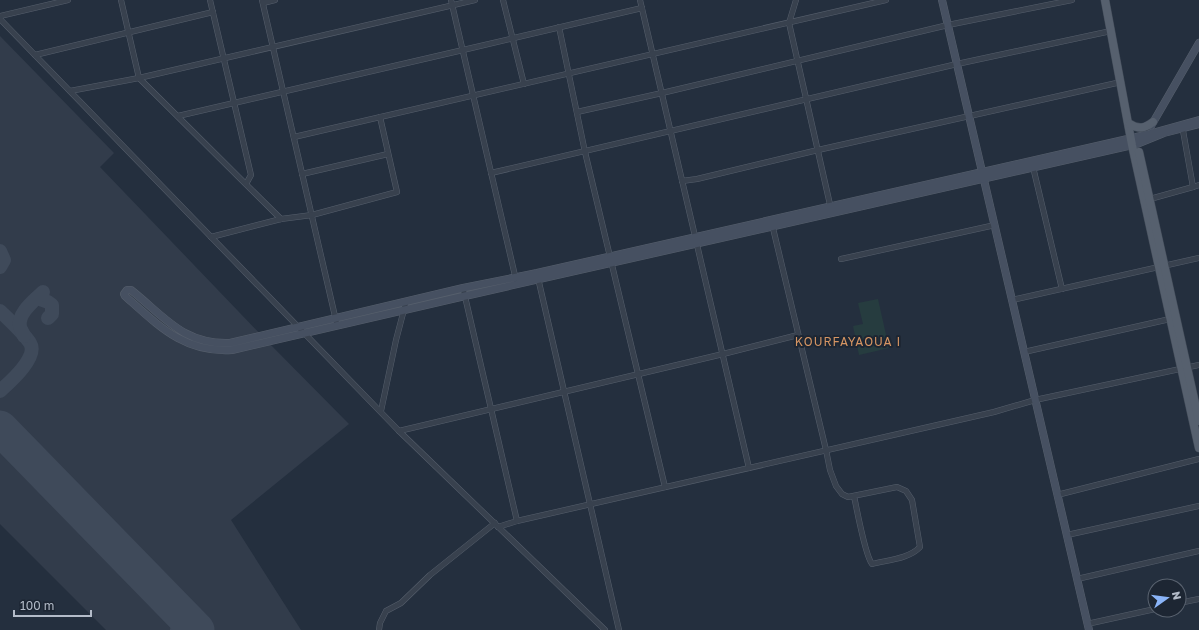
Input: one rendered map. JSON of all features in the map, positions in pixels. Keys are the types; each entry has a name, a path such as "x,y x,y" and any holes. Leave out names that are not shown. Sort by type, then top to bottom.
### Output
{"main road":[{"path":"1105,0 1120,82 1184,369 1199,448"},
{"path":"1129,120 1135,127 1142,128 1153,122"},
{"path":"1134,141 1150,199 1170,319 1199,421"}],"street":[{"path":"68,0 0,17 35,55 399,430 605,630"},
{"path":"121,0 139,78 281,219"},
{"path":"210,0 251,176 246,184"},
{"path":"274,0 262,1 336,322"},
{"path":"70,91 139,78 452,3 475,0"},
{"path":"503,0 524,84"},
{"path":"640,0 749,468"},
{"path":"796,0 789,23 831,209"},
{"path":"294,136 886,0"},
{"path":"942,0 1088,627 1147,611"},
{"path":"577,112 948,25 1072,0"},
{"path":"452,3 516,281"},
{"path":"178,116 642,8"},
{"path":"35,55 213,12"},
{"path":"559,28 585,152 665,487"},
{"path":"491,173 957,64 1111,31"},
{"path":"1145,135 1199,43"},
{"path":"682,181 697,179 818,150 1120,82"},
{"path":"211,237 281,219 312,215 397,192 380,117"},
{"path":"983,175 1033,167 1164,133 1199,120"},
{"path":"464,292 404,311 336,322 298,327 230,343 218,344 197,339 181,331 167,322 131,290 127,290 125,292 125,296 161,328 178,339 209,350 232,350 304,333 336,322 406,302 464,292 651,251 1134,141 1145,135 1182,126 1199,124"},
{"path":"1150,199 1196,186 1182,126"},
{"path":"302,174 388,154"},
{"path":"1033,167 1062,289"},
{"path":"772,223 830,470 836,486 842,494 848,497 897,487 906,491 912,500 920,547 916,551 906,556 872,564 869,559 854,496"},
{"path":"841,259 995,225"},
{"path":"1012,300 1199,258"},
{"path":"538,276 619,630"},
{"path":"464,292 517,521"},
{"path":"381,411 396,340 406,302"},
{"path":"1024,352 1170,319"},
{"path":"399,430 564,392 798,335"},
{"path":"379,630 380,623 386,611 401,603 430,575 496,525 994,412 1035,400 1199,365"},
{"path":"1057,495 1199,459"},
{"path":"1067,535 1199,506"},
{"path":"1077,579 1199,551"},
{"path":"1187,601 1199,599"}],"shaded area":[{"path":"0,36 114,153 100,167 264,338 349,424 231,520 301,630 106,630 0,524"}],"green space":[{"path":"878,299 889,348 859,355 853,326 863,324 858,303"}],"taxiway":[{"path":"0,251 4,260 0,267"},
{"path":"24,336 20,327 21,317 27,307 43,292"},
{"path":"37,298 52,305 52,314 48,318"},
{"path":"0,311 24,335 30,343 32,349 27,362 22,369 0,391"},
{"path":"0,427 4,432"},
{"path":"177,630 187,620"}],"runway":[{"path":"0,428 197,630"}],"district":[{"name":"KOURFAYAOUA I","path":"848,342"}]}
